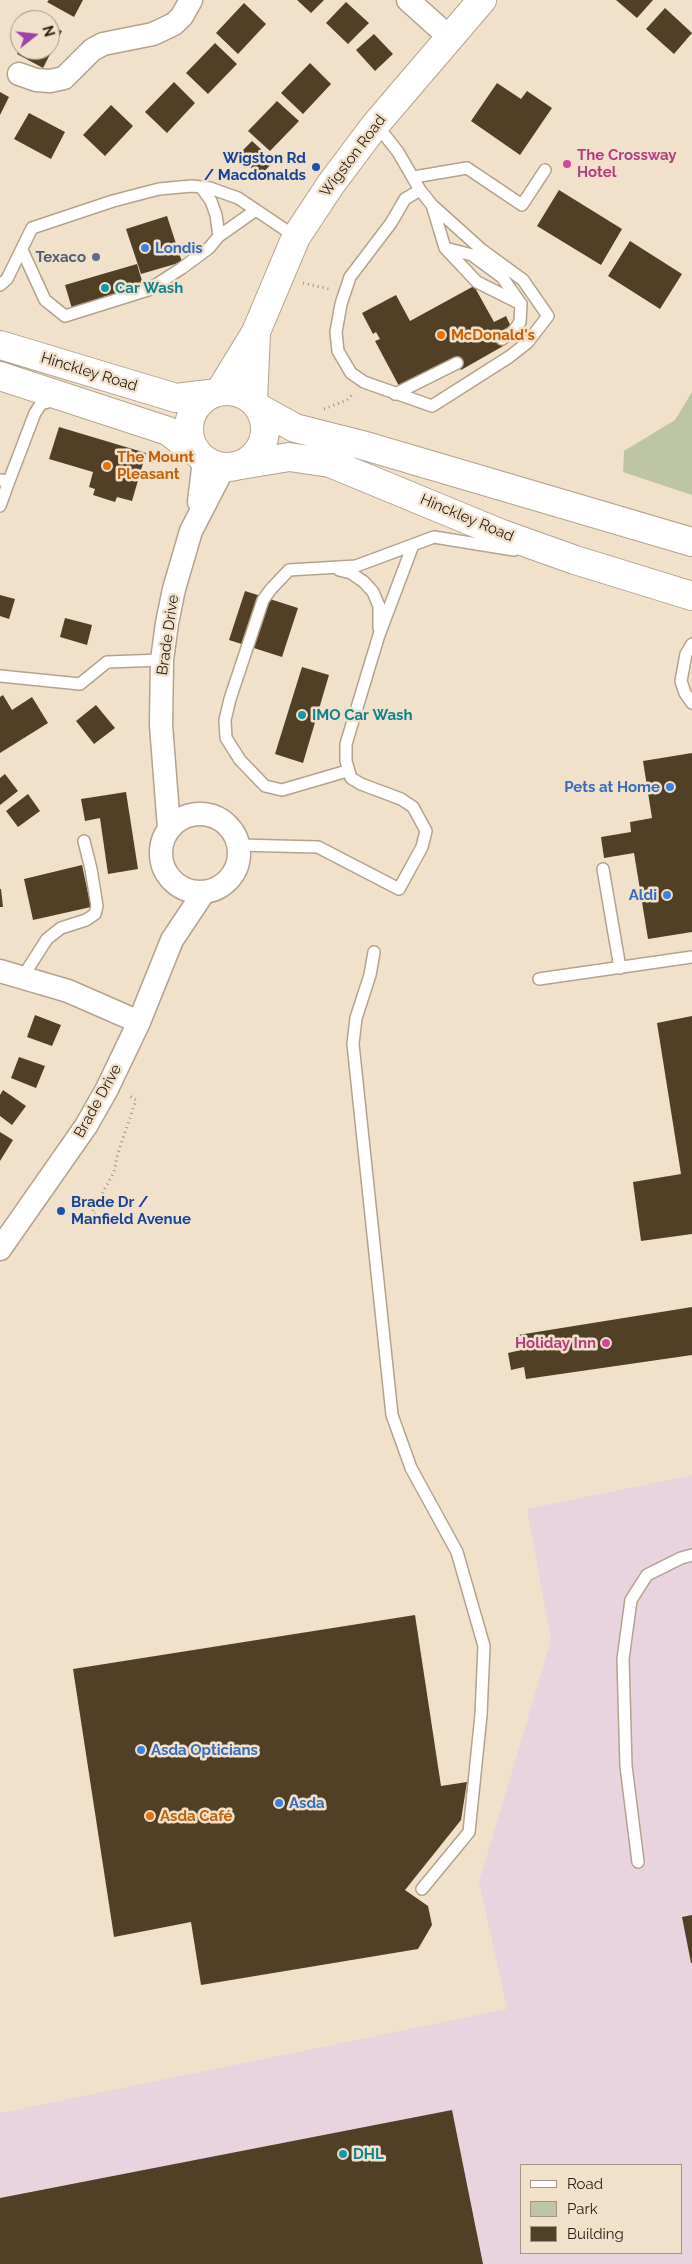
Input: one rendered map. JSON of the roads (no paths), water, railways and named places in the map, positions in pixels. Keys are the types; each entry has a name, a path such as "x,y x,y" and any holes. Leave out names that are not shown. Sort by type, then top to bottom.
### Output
{"main road":[{"name":"Wigston Road","path":"214,393 256,332 296,237 331,184 376,124 482,0"},
{"name":"Wigston Road","path":"256,332 256,404"},
{"name":"Hinckley Road","path":"0,345 176,398 214,393"},
{"name":"Hinckley Road","path":"0,376 168,431 216,461 289,457 330,463 502,534 575,560 692,596"},
{"path":"256,404 264,420 264,436 255,454 216,461 189,439 188,423 195,407 214,393 237,392 295,428 362,445 692,542"}],"street":[{"path":"19,74 36,80 50,81 64,78 92,50 103,44 153,34 174,24 182,16 191,0"},
{"path":"408,0 449,37"},
{"name":"Brade Drive","path":"169,828 161,725 162,660 166,623 174,589 216,461"},
{"name":"Brade Drive","path":"165,758 190,814"},
{"path":"190,814 207,814 223,821 233,831 238,845 238,862 233,874 217,888 204,892 182,888 168,876 162,864 162,840 169,828 179,819 190,814"},
{"name":"Brade Drive","path":"0,1249 86,1126 107,1089 139,1022 172,940 182,888"},
{"name":"Brade Drive","path":"172,940 204,892"},
{"path":"0,971 68,991 139,1022"}],"lane":[{"path":"376,124 398,152 420,190 432,205 482,250 523,280 548,316 527,343 509,357 432,406 364,382 351,373 338,351 336,332 344,293 350,277 391,223 405,199 420,190"},
{"path":"414,177 467,168 522,205 546,170"},
{"path":"201,187 211,201 216,215 219,236"},
{"path":"0,285 7,279 32,228 113,201 159,189 210,188 238,198 296,237"},
{"path":"432,205 445,248 477,282 521,304"},
{"path":"22,250 44,300 65,316 148,290 209,248 219,236 256,210"},
{"path":"445,248 472,255 502,277 521,304 520,322 514,332 502,339"},
{"path":"395,394 457,363"},
{"path":"0,506 5,481 34,414 41,404 65,398"},
{"path":"347,771 282,790 265,786 240,760 226,738 225,720 230,699 263,600 288,570 335,569 356,566 434,537 575,560"},
{"path":"238,845 318,848 399,889 422,847 426,831 413,807 401,799 361,784 351,778 347,771 346,744 379,635 413,545"},
{"path":"335,569 352,573 373,592 378,606 379,635"},
{"path":"692,644 686,654 681,681 685,693 692,703"},
{"path":"0,676 80,684 107,662 162,660"},
{"path":"22,978 47,938 61,928 86,920 94,914 97,906 93,878 84,841"},
{"path":"603,869 620,968"},
{"path":"374,952 370,975 356,1018 354,1044 392,1415 411,1468 457,1552 484,1646 480,1715 469,1832 422,1889"},
{"path":"539,980 692,957"},
{"path":"638,1862 626,1766 623,1659 631,1600 647,1575 680,1558 692,1555"}],"place":[{"name":"The Crossway Hotel","path":"567,164"},
{"name":"Wigston Rd / Macdonalds","path":"316,167"},
{"name":"Londis","path":"145,248"},
{"name":"Texaco","path":"96,257"},
{"name":"Car Wash","path":"105,288"},
{"name":"McDonald's","path":"441,335"},
{"name":"The Mount Pleasant","path":"107,466"},
{"name":"IMO Car Wash","path":"302,715"},
{"name":"Pets at Home","path":"670,787"},
{"name":"Aldi","path":"667,895"},
{"name":"Brade Dr / Manfield Avenue","path":"61,1211"},
{"name":"Holiday Inn","path":"606,1343"},
{"name":"Asda Opticians","path":"141,1750"},
{"name":"Asda","path":"279,1803"},
{"name":"Asda Café","path":"150,1816"},
{"name":"DHL","path":"343,2154"}]}
